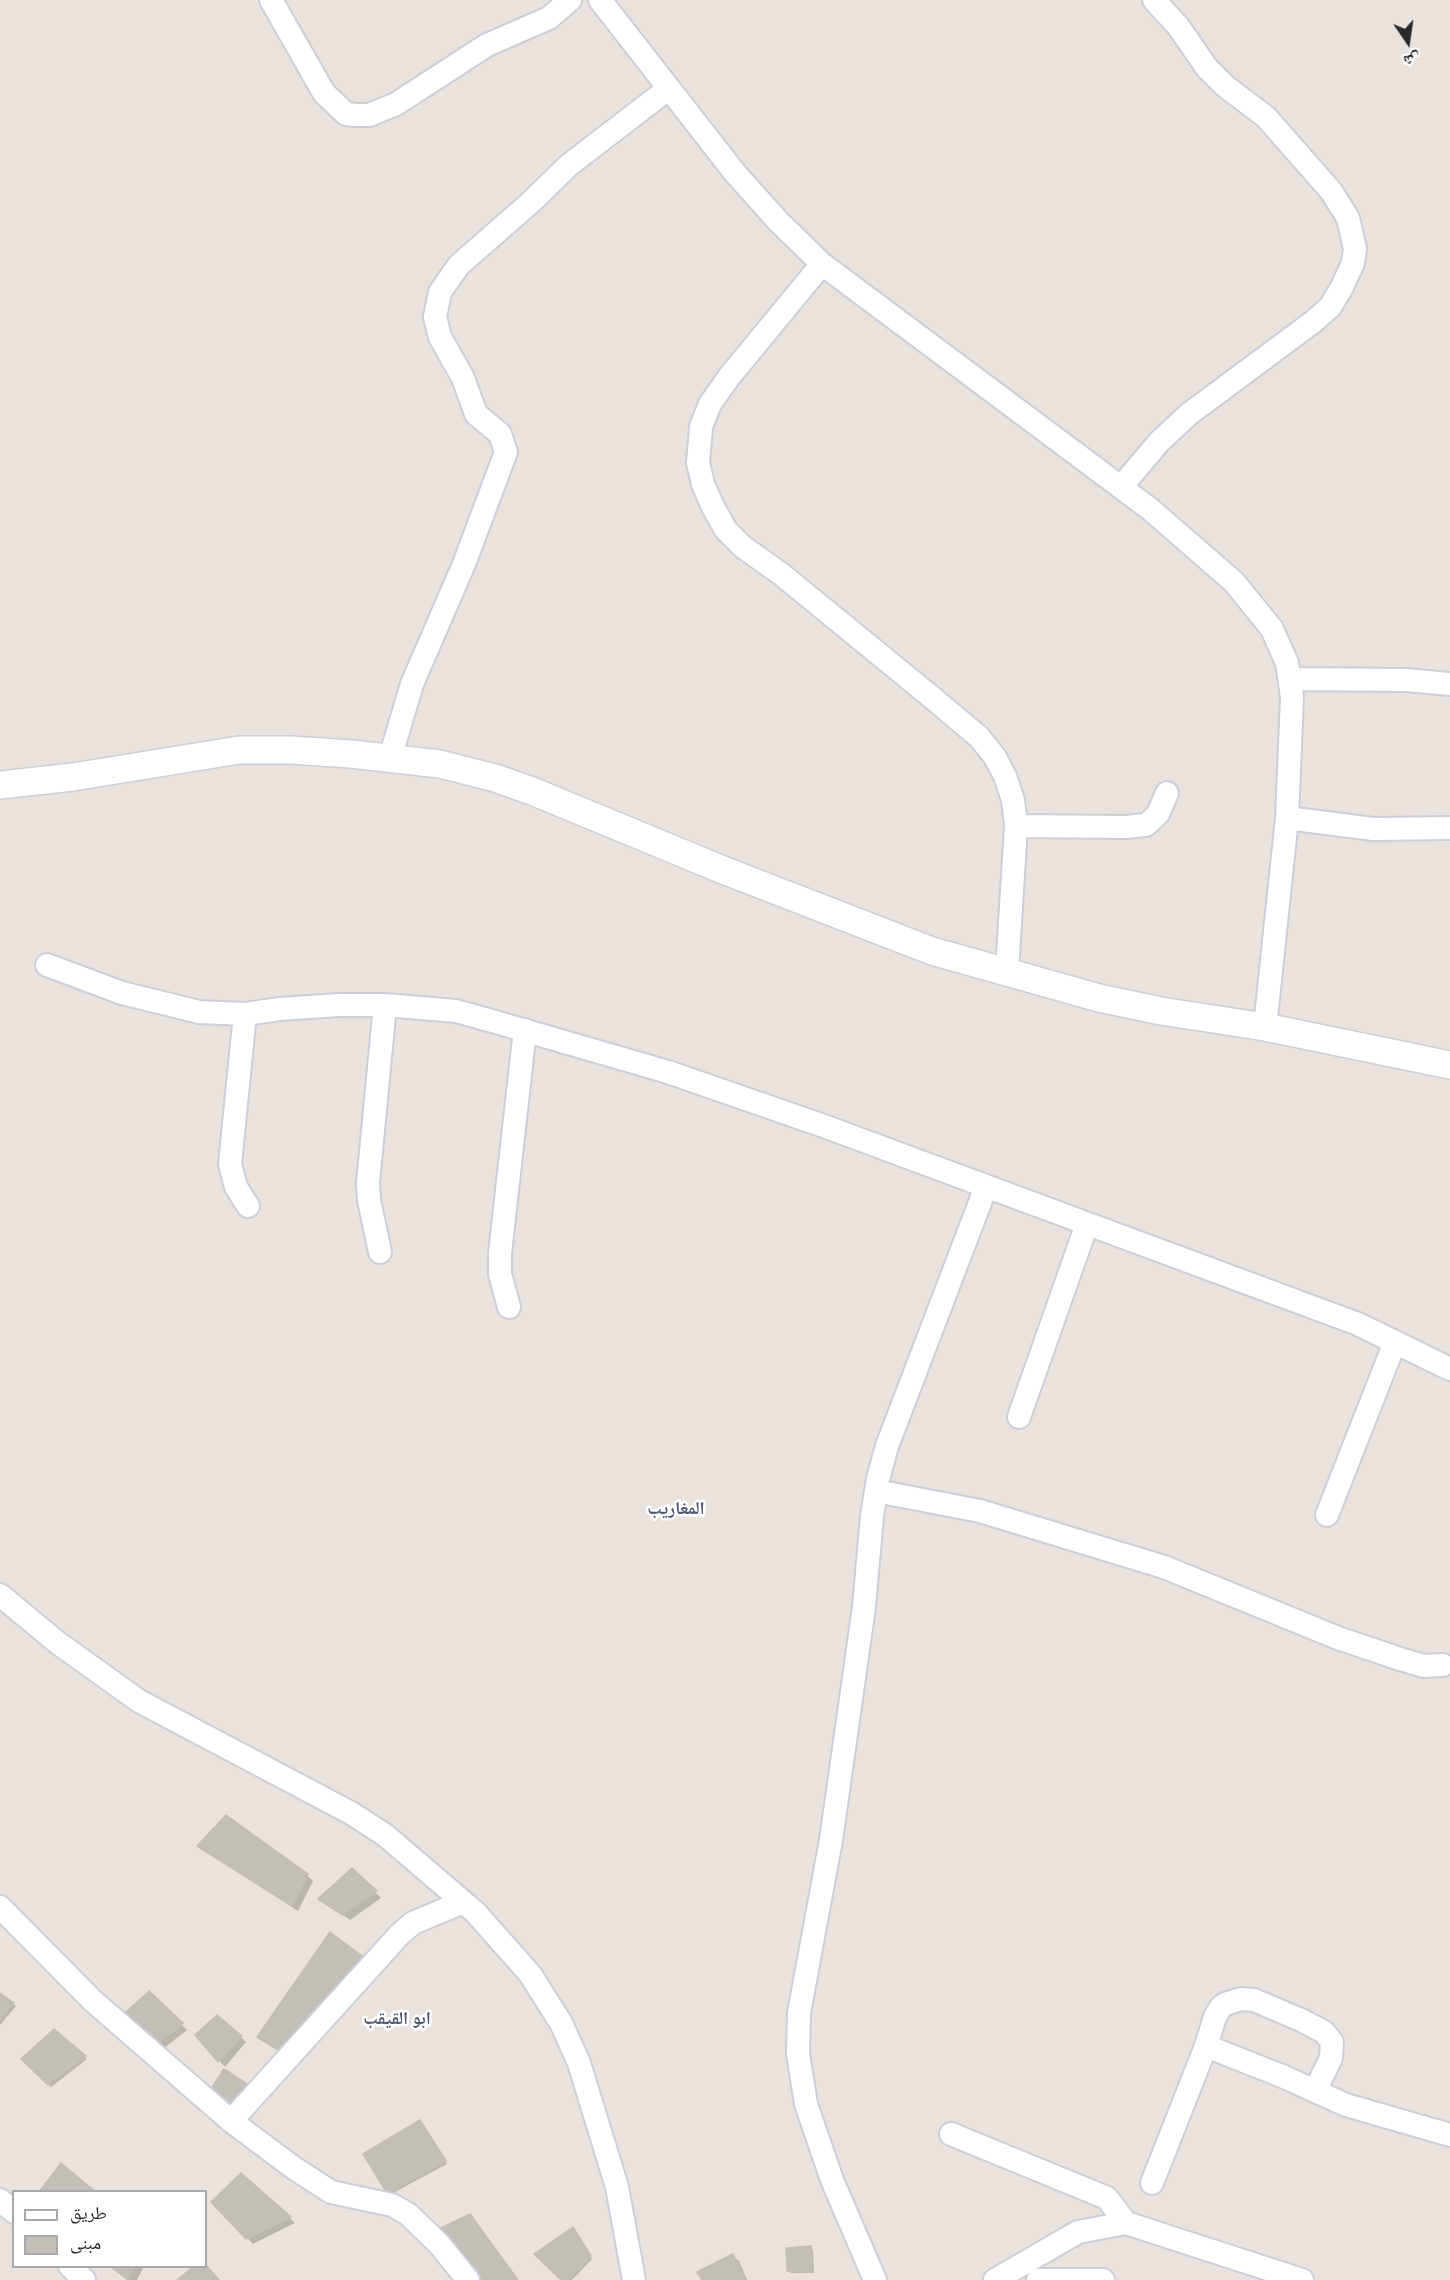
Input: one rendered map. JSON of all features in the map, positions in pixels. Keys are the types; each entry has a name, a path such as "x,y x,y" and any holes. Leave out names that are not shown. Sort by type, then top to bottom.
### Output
{"street":[{"path":"271,0 324,93 346,114 369,115 396,104 487,45 549,18 570,0"},
{"path":"600,0 735,173 778,221 822,264 1150,509 1234,582 1272,629 1287,663 1292,697 1287,818 1264,1027"},
{"path":"1121,488 1159,442 1189,414 1330,307 1353,263 1355,249 1347,218 1331,191 1266,117 1225,86 1207,68 1178,26 1154,0"},
{"path":"390,758 412,684 464,564 506,452 500,434 476,414 463,378 440,337 435,317 440,292 459,265 530,203 569,165 668,89"},
{"path":"822,264 729,376 710,404 701,427 698,464 703,484 726,530 743,548 781,574 979,737 995,757 1005,776 1013,800 1016,826 1007,971"},
{"path":"1291,679 1406,680 1450,684"},
{"path":"0,785 73,777 239,750 291,750 390,758 470,771 523,788 723,870 921,946 1099,998 1161,1011 1264,1027 1450,1065"},
{"path":"1016,826 1126,827 1146,825 1158,814 1167,794"},
{"path":"1287,818 1373,829 1450,828"},
{"path":"47,965 122,993 199,1012 245,1014 339,1005 385,1005 456,1011 525,1030 668,1072 1087,1224 1358,1324 1450,1369"},
{"path":"380,1252 369,1200 368,1183 385,1005"},
{"path":"245,1014 230,1164 236,1187 248,1206"},
{"path":"509,1307 500,1274 500,1253 525,1030"},
{"path":"875,2280 836,2188 806,2104 799,2074 799,2013 831,1840 864,1607 876,1491 887,1446 986,1187"},
{"path":"1019,1417 1087,1224"},
{"path":"1327,1515 1395,1342"},
{"path":"876,1491 980,1510 1164,1567 1338,1638 1382,1653 1424,1666 1448,1662"},
{"path":"0,1595 58,1643 139,1701 351,1813 385,1835 475,1912 530,1974 561,2023 574,2053 617,2187 634,2280"},
{"path":"231,2121 400,1934 413,1923 463,1902"},
{"path":"0,1907 93,2001 231,2121 331,2192 392,2205 408,2214 439,2244 468,2280"},
{"path":"1152,2183 1221,2007 1231,2001 1254,2000 1301,2019 1318,2027 1332,2042 1331,2058 1315,2091"},
{"path":"1206,2046 1346,2105 1450,2135"},
{"path":"951,2134 1107,2198 1126,2223"},
{"path":"0,2200 12,2210"},
{"path":"995,2280 1078,2232 1126,2223 1302,2280"},
{"path":"72,2268 84,2280"},
{"path":"1038,2280 1103,2280"}],"building":[{"path":"226,1815 308,1874 292,1906 197,1846"},
{"path":"352,1868 377,1891 343,1915 318,1899"},
{"path":"330,1932 370,1962 278,2050 257,2037"},
{"path":"149,1991 183,2023 156,2045 126,2012"},
{"path":"0,1993 14,2003 0,2020"},
{"path":"217,2015 242,2036 218,2062 195,2035"},
{"path":"54,2029 86,2056 48,2085 21,2059"},
{"path":"224,2069 250,2086 231,2106 209,2092"},
{"path":"420,2120 446,2161 387,2193 363,2154"},
{"path":"61,2163 94,2190 41,2190"},
{"path":"241,2173 291,2217 246,2239 211,2202"},
{"path":"470,2214 518,2280 479,2280 439,2229"},
{"path":"573,2227 591,2256 568,2280 561,2280 534,2254"},
{"path":"811,2246 812,2272 787,2271 786,2248"},
{"path":"733,2254 745,2280 702,2280 697,2272"},
{"path":"207,2266 219,2280 177,2280 192,2268 207,2268"},
{"path":"113,2268 134,2268 128,2280"}],"district":[{"name":"المغاريب","path":"676,1509"},
{"name":"ابو القيقب","path":"397,2019"}]}
